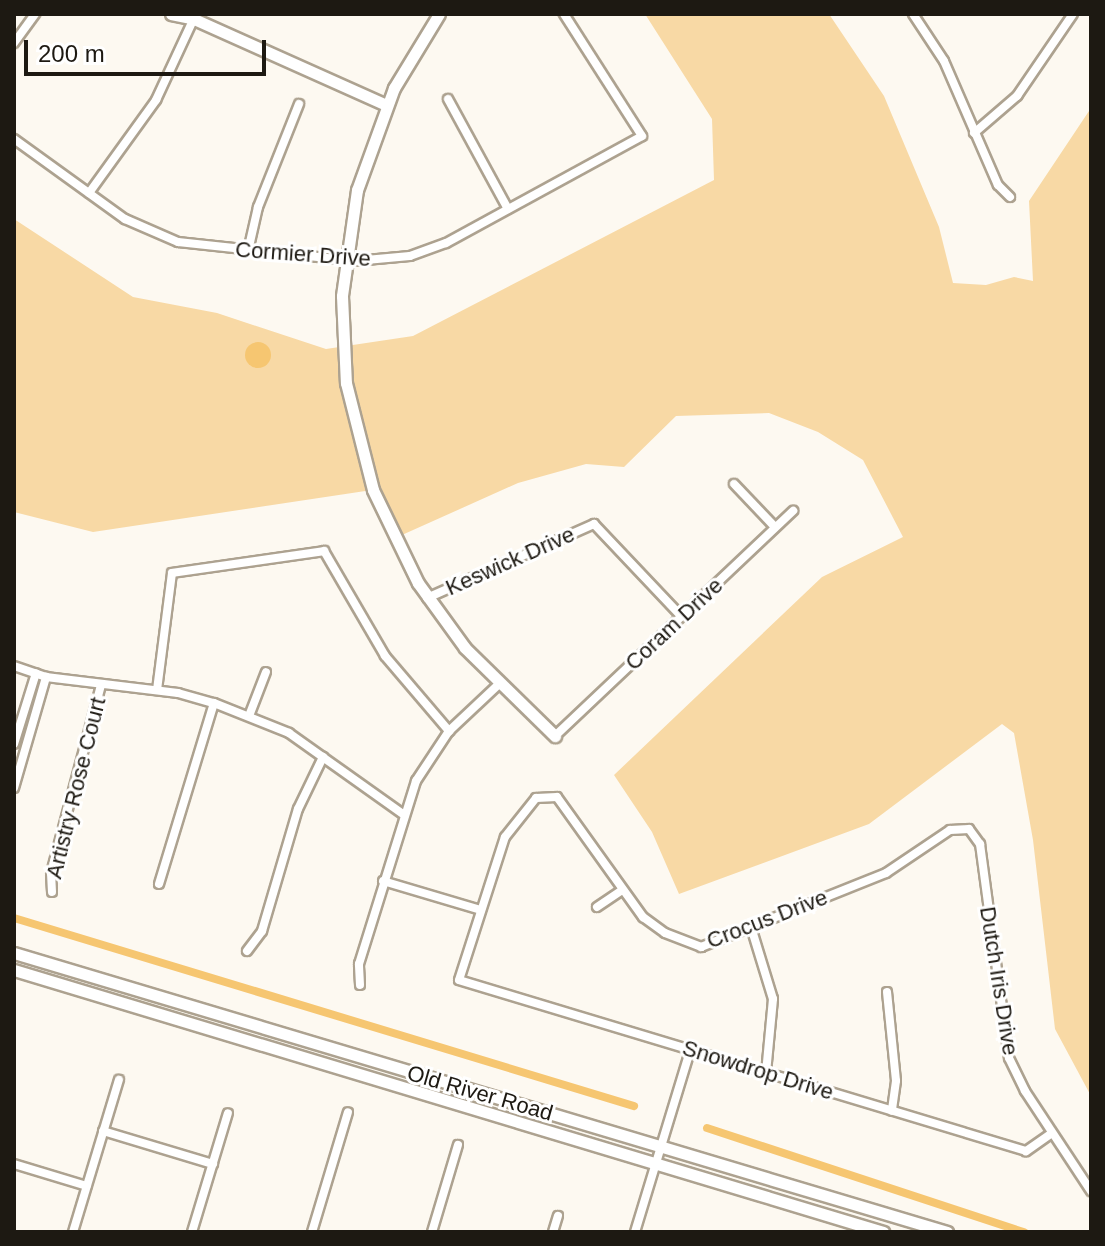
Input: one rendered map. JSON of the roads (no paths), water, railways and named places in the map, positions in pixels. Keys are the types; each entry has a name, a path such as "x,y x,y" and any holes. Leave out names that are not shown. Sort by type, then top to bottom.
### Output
{"main road":[{"path":"171,14 193,16 386,105"},
{"path":"439,14 386,105 357,190 345,260 343,347 358,444 389,529 427,598 499,684 555,736"},
{"name":"Old River Road","path":"14,953 947,1232"},
{"name":"Old River Road","path":"14,970 883,1232"}],"street":[{"path":"14,43 35,14"},
{"name":"Cormier Drive","path":"14,139 89,193 160,236 248,251 345,260 392,259 428,250 642,136 564,14"},
{"path":"913,14 944,61 998,185 1010,197"},
{"path":"974,133 1017,96 1073,14"},
{"path":"89,193 156,100 193,16"},
{"path":"448,99 508,209"},
{"path":"248,251 258,207 299,104"},
{"path":"734,484 775,527"},
{"name":"Coram Drive","path":"555,736 793,511"},
{"name":"Keswick Drive","path":"427,598 594,524 681,616"},
{"path":"157,690 172,573 324,551 376,644 449,731"},
{"path":"14,666 46,677 157,690 214,703 249,716 289,733 403,814"},
{"path":"249,716 266,672"},
{"path":"14,744 36,673"},
{"path":"14,788 46,677"},
{"path":"360,985 359,964 403,814 416,781 449,731 499,684"},
{"name":"Artistry Rose Court","path":"52,892 51,873 101,685"},
{"path":"159,884 214,703"},
{"path":"247,951 262,931 304,792 323,757"},
{"name":"Crocus Drive","path":"481,910 512,825 536,798 550,795 562,801 622,890 653,926 701,947 886,873 956,828 969,829 980,844"},
{"name":"Dutch Iris Drive","path":"980,844 1005,1042 1025,1091 1091,1191"},
{"path":"383,881 481,910"},
{"path":"597,907 622,890"},
{"name":"Snowdrop Drive","path":"481,910 459,980 1026,1151 1052,1133"},
{"path":"751,927 773,999 766,1073"},
{"path":"887,992 896,1081 892,1111"},
{"path":"635,1232 691,1048"},
{"path":"73,1232 119,1080"},
{"path":"312,1232 348,1112"},
{"path":"192,1232 228,1113"},
{"path":"103,1131 213,1164"},
{"path":"432,1232 458,1145"},
{"path":"14,1164 87,1186"},
{"path":"553,1232 558,1216"}],"waterway":[{"path":"14,918 634,1106"},
{"path":"707,1128 1024,1232"}]}
